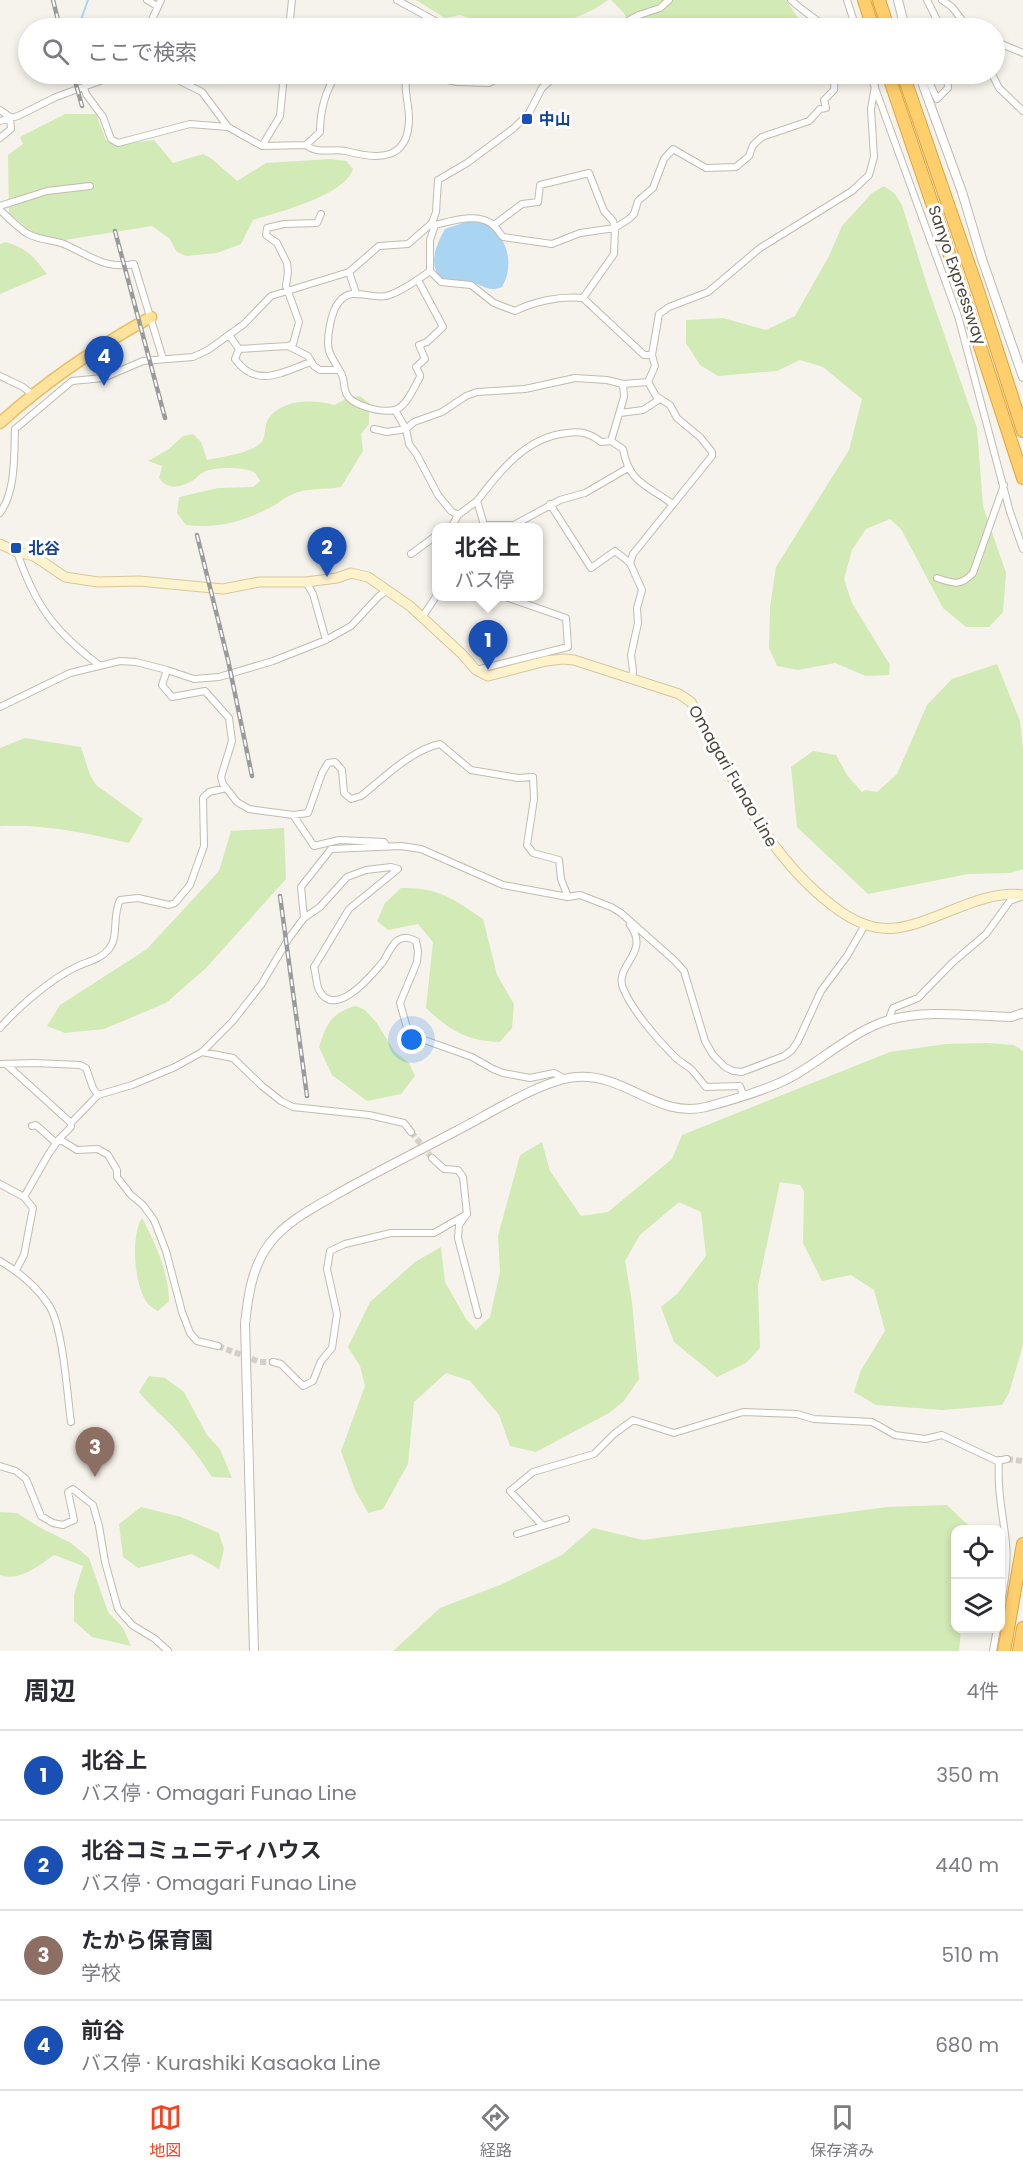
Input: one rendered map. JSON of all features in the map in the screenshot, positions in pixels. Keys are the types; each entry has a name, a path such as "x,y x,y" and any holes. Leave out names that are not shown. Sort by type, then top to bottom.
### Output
{"highway":[{"path":"864,0 870,18"},
{"path":"879,0 885,18"},
{"name":"Sanyo Expressway","path":"891,84 1023,478"},
{"name":"Sanyo Expressway","path":"906,84 979,294 1023,431"},
{"path":"1004,1651 1023,1544"},
{"path":"1019,1651 1023,1628"}],"main road":[{"path":"0,423 85,356 151,317"},
{"path":"0,544 17,552 34,555 65,577 98,582 139,581 223,589 259,582 306,582 338,578 351,573 368,577 423,616 476,670"},
{"name":"Omagari Funao Line","path":"476,670 488,676 546,661 574,660 679,694 691,702 742,797 777,852 820,897 837,910 865,925 893,928 909,926 998,894 1023,895"}],"street":[{"path":"147,0 159,3 152,18"},
{"path":"290,18 292,0"},
{"path":"397,0 430,18"},
{"path":"633,18 660,9 669,0"},
{"path":"791,0 814,18"},
{"path":"847,0 853,18"},
{"path":"898,0 902,18"},
{"path":"927,0 936,18"},
{"path":"942,0 952,7 960,18"},
{"path":"1005,45 1023,53"},
{"path":"0,121 18,116 56,97 92,84"},
{"path":"186,84 202,92 228,127 262,147 306,145 315,150 342,150 372,157 392,153 399,149 407,131 409,117 405,84"},
{"path":"262,147 280,116 283,84"},
{"path":"306,145 320,132 320,117 331,84"},
{"path":"546,84 529,113 514,128 467,163 438,180 436,212 430,240 430,271 441,282 471,285 494,303 515,311 527,305 545,301 583,298 644,355 652,355"},
{"path":"0,513 7,504 15,429 72,381 103,378 143,361 193,357 244,324 271,296 349,272 379,246 408,244 433,224 473,218 485,220 494,225 502,237 552,244 580,234 615,228 634,214 638,201 653,188 664,159 673,149 706,168 736,167 749,156 753,145 762,138 809,121 820,109 826,108 824,100 834,90 834,84"},
{"path":"923,84 962,192 982,259 1023,377"},
{"path":"930,84 937,99 948,88 948,84"},
{"path":"997,84 1023,111"},
{"path":"648,382 655,366 652,355 659,314 669,307 708,292 760,248 852,191 869,175 874,157 871,100 874,86"},
{"path":"874,86 958,316 1023,549"},
{"path":"84,87 86,94 103,117 111,139 118,143 190,124 228,127"},
{"path":"0,110 10,117"},
{"path":"0,138 11,129 10,117"},
{"path":"494,225 522,204 538,202 540,185 589,172 604,211 613,221 614,254 583,298"},
{"path":"90,186 47,190 0,208 26,233 34,237 63,244 90,258 120,267 134,264 163,359"},
{"path":"239,349 293,344 299,322 286,286 287,263 277,243 266,235 267,228 284,224 317,223 321,214"},
{"path":"418,280 443,327 427,342 419,345 425,359 416,367 420,378 409,397 394,410 361,407 346,394 344,382 329,350 329,328 338,303 345,296 356,293 375,297 387,295 418,280 430,271"},
{"path":"349,272 356,293"},
{"path":"229,335 239,349"},
{"path":"288,346 308,356 314,366 320,370 338,370"},
{"path":"239,349 235,359 240,366 260,377 272,376 311,362"},
{"path":"0,376 23,387 33,395"},
{"path":"374,429 387,432 406,429 414,422 442,412 466,396 477,392 525,389 575,378 607,380 623,384 648,382"},
{"path":"630,563 633,554 672,503 712,456 712,452 700,437 677,418 670,405 660,399 648,382"},
{"path":"611,441 624,397 623,384"},
{"path":"620,413 643,410 660,399"},
{"path":"394,410 406,429 409,444 438,495 450,511 458,515"},
{"path":"454,523 458,515 477,501 509,463 542,438 573,432 589,433 601,442 611,441 623,449 628,468 647,489 672,503"},
{"path":"517,523 550,504 585,493 628,468"},
{"path":"937,578 959,583 965,581 973,573 1004,485"},
{"path":"477,501 482,523"},
{"path":"550,504 591,568 615,551 630,563 642,590 637,608 638,623 631,655 632,679"},
{"path":"411,554 432,539"},
{"path":"17,552 27,580 53,625 76,648 99,665"},
{"path":"306,582 313,594 326,640"},
{"path":"0,707 70,673 120,661 136,662 194,679 219,677 273,661 326,640 351,626 379,596 388,590"},
{"path":"423,616 433,601"},
{"path":"476,670 568,647 566,618 515,601"},
{"path":"167,670 162,685 172,697 205,691 230,718 232,741 221,777 237,802 249,809 293,815 308,813 322,773 328,763 335,762 342,770 344,793 351,799 361,796 414,756 430,746 440,744 471,770 518,778 533,777 534,799 527,845 533,853 559,860 561,879 568,897"},
{"path":"0,1028 26,1001 75,967 100,958 111,948 116,908 120,900 138,898 175,903 190,885 204,846 203,798 209,792 226,788"},
{"path":"293,815 314,846 339,840 384,842 387,846"},
{"path":"304,918 301,887 331,849 402,846 421,849 503,885 568,897 580,895 611,906 675,961 684,971 705,1041 725,1067 742,1072 784,1056 792,1050 821,991 847,956 865,925"},
{"path":"24,1197 58,1141 71,1127 71,1123 98,1095 132,1085 175,1067 202,1052 232,1022 261,985 289,938 304,918 320,908 348,877 366,870 391,867 399,869 349,909 314,967 319,990 334,1000 349,996 383,961 391,946 401,938 409,937 416,941 418,951 413,973 400,1003 406,1028 416,1036 472,1057 493,1070 530,1078 554,1073 565,1079"},
{"path":"888,1021 893,1008 918,998 952,963 986,934 1010,901 1023,895"},
{"path":"621,913 632,928 637,940 633,958 621,976 622,986 637,1011 672,1055 691,1070 706,1087 740,1086 743,1095"},
{"path":"254,1651 245,1324 248,1296 257,1266 270,1243 310,1210 354,1184 522,1097 565,1079 588,1077 607,1079 673,1108 704,1107 781,1083 856,1036 888,1021 927,1014 1011,1017 1023,1013"},
{"path":"202,1052 233,1058 262,1086 293,1107 369,1115 404,1123 411,1132"},
{"path":"3,1064 80,1065 86,1068 98,1095"},
{"path":"3,1064 71,1123"},
{"path":"32,1126 36,1125 58,1141 77,1150 98,1149 108,1155 117,1170 117,1177 131,1195 143,1205 153,1220 166,1251 190,1333 197,1341 218,1346"},
{"path":"432,1158 444,1169 458,1170 463,1177 467,1214 459,1225 458,1238 478,1315"},
{"path":"0,1184 24,1197 33,1208 24,1255 16,1270"},
{"path":"273,1362 282,1364 303,1386 313,1381 321,1361 332,1348 336,1314 327,1269 330,1251 345,1244 391,1233 434,1233 467,1214"},
{"path":"0,1261 16,1270 49,1305 58,1325 71,1422"},
{"path":"543,1526 510,1491 533,1472 594,1454 614,1434 633,1420 674,1433 743,1412 797,1414 814,1419 872,1422 895,1435 925,1439 942,1435 1003,1460 998,1486 1006,1546 1005,1583"},
{"path":"0,1466 16,1471 26,1479 41,1516 52,1523 63,1526 74,1520 68,1492 73,1489 93,1505 118,1609 132,1625 155,1638 168,1651"},
{"path":"517,1534 566,1519"},
{"path":"993,1651 996,1633"}],"green space":[{"path":"416,0 608,0 593,10 574,18 469,18 460,15 445,18"},
{"path":"611,0 786,0 798,18 627,18"},
{"path":"65,114 96,114 106,140 116,145 154,140 173,163 203,154 237,181 266,163 330,159 346,161 353,169 347,179 324,195 253,220 241,244 217,253 186,256 177,252 169,238 152,226 65,240 33,233 9,213 8,155 23,144 20,137"},
{"path":"884,186 895,194 902,205 928,288 977,428 983,506 1006,573 1003,612 989,627 966,627 943,608 901,529 890,519 866,529 852,550 844,579 852,603 890,665 889,675 866,676 835,663 798,670 777,666 769,648 770,607 776,567 849,450 862,399 823,367 800,360 777,371 718,376 700,365 686,343 686,320 723,318 766,330 795,316 829,256 842,226 872,193"},
{"path":"6,242 30,254 47,274 0,294 0,244"},
{"path":"360,396 369,403 369,424 361,434 363,451 341,487 297,492 264,511 243,519 221,525 186,525 177,513 179,497 218,488 253,487 260,481 255,473 238,468 208,470 187,483 174,487 166,485 159,478 162,466 148,461 169,449 183,436 193,434 201,442 207,460 229,456 259,444 263,440 267,420 282,407 308,401 334,405"},
{"path":"997,664 1020,721 1023,749 1023,869 1010,873 968,874 868,894 797,827 791,767 813,751 836,755 847,775 862,792 866,790 877,792 897,774 927,705 952,679"},
{"path":"25,738 81,747 90,775 96,785 143,819 129,843 49,828 0,826 0,748"},
{"path":"284,828 286,879 206,968 166,1003 104,1029 65,1033 47,1026 60,1005 147,949 219,871 231,831"},
{"path":"401,888 436,892 454,900 483,919 497,975 514,1004 512,1028 500,1042 468,1037 459,1033 426,1008 433,942 418,924 388,930 377,921 385,903"},
{"path":"356,1006 365,1010 376,1022 395,1052 409,1063 415,1076 401,1094 367,1101 332,1075 319,1047 331,1020 341,1012"},
{"path":"946,1044 1014,1045 1023,1051 1023,1345 1009,1393 1002,1405 943,1410 876,1405 854,1392 861,1370 885,1331 874,1290 851,1275 822,1281 803,1243 804,1191 800,1185 780,1182 758,1286 760,1348 746,1363 717,1377 674,1342 661,1307 677,1294 706,1256 701,1212 679,1202 640,1235 625,1261 632,1302 639,1379 624,1401 609,1413 536,1452 510,1446 499,1415 470,1381 446,1373 414,1402 408,1464 383,1509 368,1513 355,1490 341,1451 365,1386 360,1366 348,1347 370,1302 415,1262 441,1247 445,1282 466,1319 476,1330 490,1317 500,1272 498,1236 520,1155 542,1142 550,1171 581,1216 608,1212 672,1159 682,1135 890,1052"},
{"path":"142,1218 167,1280 169,1301 158,1311 145,1299 137,1276 136,1237"},
{"path":"149,1376 165,1378 184,1392 207,1435 220,1449 232,1478 212,1477 185,1440 139,1392"},
{"path":"947,1505 968,1525 951,1525 951,1633 961,1633 959,1651 393,1651 440,1608 500,1585 562,1555 593,1528 643,1540 887,1507"},
{"path":"141,1507 181,1517 219,1533 224,1549 219,1569 192,1554 138,1568 123,1557 119,1524"},
{"path":"0,1512 17,1513 71,1543 89,1558 108,1612 123,1628 131,1646 92,1637 74,1621 74,1595 83,1566 54,1555 22,1575 7,1577 0,1575"}],"water":[{"path":"469,221 491,228 504,244 508,254 508,265 507,276 502,287 489,289 470,282 441,279 437,273 435,254 445,229"}],"waterway":[{"path":"82,18 88,0"}],"tunnel":[{"path":"411,1132 432,1158"},
{"path":"218,1346 260,1362 273,1362"},
{"path":"1007,1459 1023,1461"}],"railway":[{"path":"53,0 58,18"},
{"path":"76,84 82,106"},
{"path":"115,231 165,418"},
{"path":"197,535 228,660 252,776"},
{"path":"280,896 307,1096"}],"place":[{"name":"中山","path":"527,119"},
{"name":"前谷","path":"104,386"},
{"name":"北谷","path":"16,548"},
{"name":"北谷コミュニティハウス","path":"327,577"},
{"name":"北谷上","path":"488,670"},
{"name":"たから保育園","path":"95,1477"}]}
